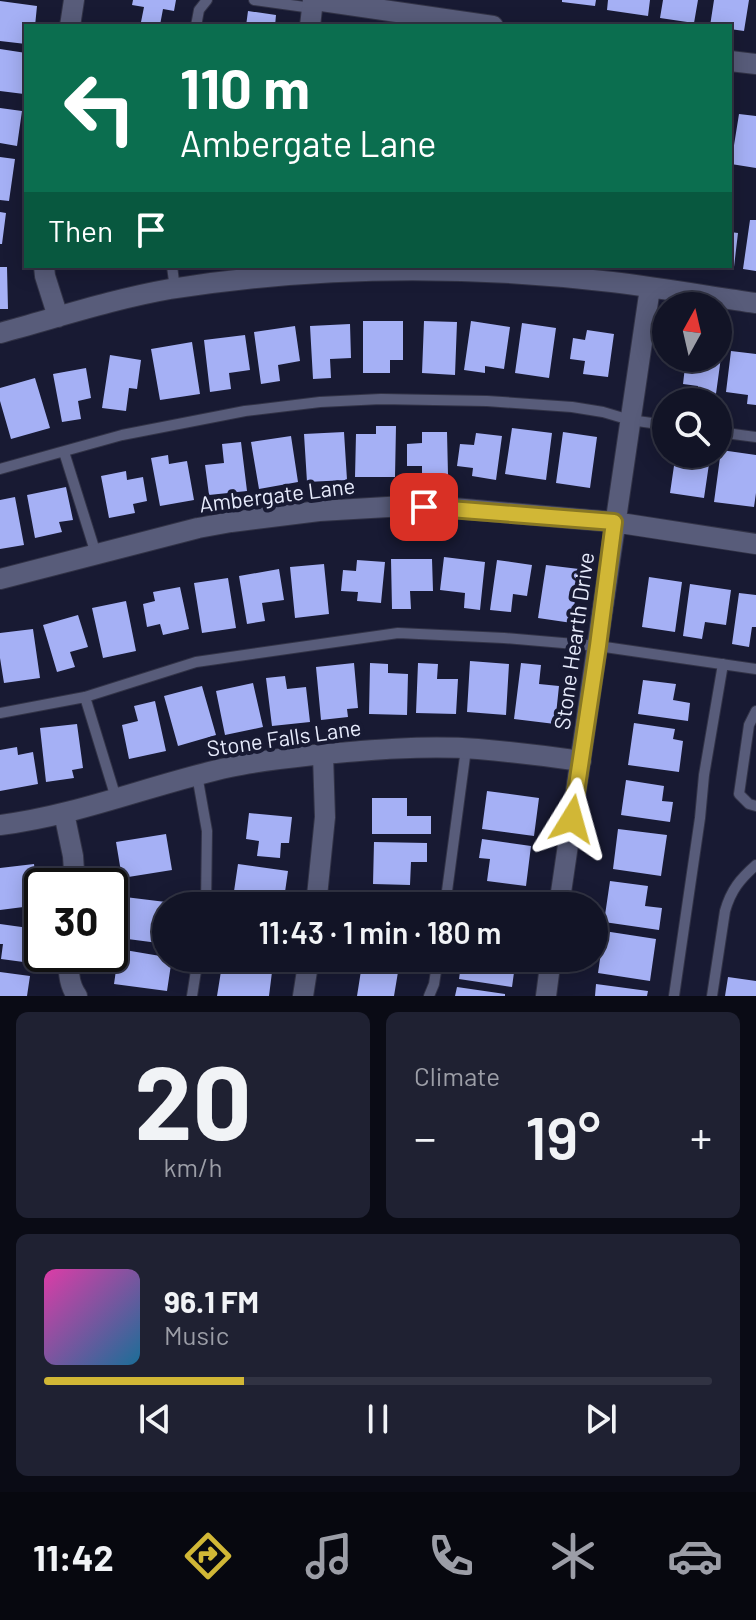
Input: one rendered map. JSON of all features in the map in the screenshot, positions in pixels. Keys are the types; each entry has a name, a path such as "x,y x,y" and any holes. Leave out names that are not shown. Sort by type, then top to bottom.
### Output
{"street":[{"path":"70,24 74,0"},
{"path":"313,8 473,24"},
{"path":"732,61 756,64"},
{"path":"44,268 58,317"},
{"path":"0,333 98,305 286,271 397,270 523,275 610,282 756,303"},
{"name":"Stone Hearth Drive","path":"561,892 650,288"},
{"name":"Ambergate Lane","path":"0,579 209,526 319,511 405,506 614,522 756,544"},
{"name":"Stone Falls Lane","path":"0,825 64,813 233,766 323,755 399,748 466,749 581,761"},
{"path":"317,892 325,817 323,755"},
{"path":"64,813 74,868"},
{"path":"69,972 77,996"},
{"path":"303,996 307,972"},
{"path":"546,996 549,972"}],"lane":[{"path":"196,24 199,10 207,0"},
{"path":"254,0 313,8"},
{"path":"172,268 175,289"},
{"path":"0,469 122,435 245,411 320,402 381,399 487,401 588,409 652,423"},
{"path":"732,434 756,437"},
{"path":"64,452 96,554"},
{"path":"0,713 85,697 196,662 398,633 598,646 756,669"},
{"path":"674,996 704,775 723,664"},
{"path":"85,697 116,798"},
{"path":"756,711 749,725 739,794 749,804 756,806"},
{"path":"447,892 466,749"},
{"path":"197,775 207,831 206,892"},
{"path":"712,996 729,897 742,877 756,865"},
{"path":"192,996 196,972"},
{"path":"429,996 436,972"}],"building":[{"path":"133,0 176,0 174,11 163,9 160,24 141,22 144,7 132,5"},
{"path":"562,0 596,0 595,6"},
{"path":"608,0 650,0 648,16 607,10"},
{"path":"663,0 698,0 694,23 660,18"},
{"path":"714,0 749,0 744,31 732,29 732,24 710,24"},
{"path":"0,1 37,6 35,24 24,24 24,44 0,41"},
{"path":"248,11 276,15 275,24 246,24"},
{"path":"0,49 24,53 24,94 0,91"},
{"path":"0,108 22,111 17,146 0,143"},
{"path":"739,114 756,116 756,168 732,164"},
{"path":"0,157 15,159 9,201 0,200"},
{"path":"0,212 6,213 2,244 0,244"},
{"path":"750,220 756,220 756,271 743,269"},
{"path":"732,232 738,233 732,267"},
{"path":"0,267 7,267 8,309 0,309"},
{"path":"363,321 403,321 403,360 390,360 390,373 363,373"},
{"path":"424,321 457,322 455,375 422,373"},
{"path":"471,321 510,327 504,369 485,366 485,373 464,370"},
{"path":"522,323 556,328 549,378 515,373"},
{"path":"350,324 351,358 330,359 331,378 313,379 310,326"},
{"path":"295,326 300,361 278,365 280,381 261,384 254,332"},
{"path":"587,330 614,334 608,377 583,374 585,361 570,359 573,338 585,340"},
{"path":"245,335 250,370 229,373 231,389 210,392 204,340"},
{"path":"192,342 200,394 160,400 151,349"},
{"path":"732,351 756,354 756,405 747,404 748,395 732,393 732,388 726,388 728,372 732,372"},
{"path":"110,355 141,360 137,389 129,388 126,411 102,408"},
{"path":"86,368 91,398 78,401 81,419 62,422 53,374"},
{"path":"684,372 719,372 717,388 683,384"},
{"path":"35,378 50,428 11,439 0,401 0,388"},
{"path":"376,426 396,426 395,477 355,477 356,434 376,434"},
{"path":"512,428 552,433 546,480 505,474"},
{"path":"344,432 347,480 307,482 304,434"},
{"path":"422,432 447,432 448,475 422,475 422,466 407,466 407,444 422,443"},
{"path":"563,432 597,437 590,488 556,483"},
{"path":"476,433 502,436 496,480 472,476 473,468 457,466 460,444 474,445"},
{"path":"291,436 298,482 259,489 251,442"},
{"path":"241,442 247,491 209,495 205,465 224,463 222,444"},
{"path":"732,452 756,455 754,507 714,502 719,468 732,468"},
{"path":"168,455 169,464 187,461 194,500 160,506 151,458"},
{"path":"674,468 708,468 704,498 670,493"},
{"path":"126,471 127,480 143,477 147,501 133,504 135,513 109,518 101,476"},
{"path":"66,487 73,520 59,522 62,532 35,538 27,495"},
{"path":"15,497 24,545 0,549 0,500"},
{"path":"444,557 485,562 480,610 464,608 465,593 440,590"},
{"path":"391,559 432,559 433,591 410,591 411,609 392,609"},
{"path":"357,560 385,562 381,603 357,601 358,592 341,591 343,570 356,571"},
{"path":"497,560 532,565 527,596 513,594 511,612 490,610"},
{"path":"324,564 329,614 295,618 290,567"},
{"path":"546,565 579,569 572,623 538,618"},
{"path":"279,569 284,600 262,603 265,621 247,624 239,576"},
{"path":"649,577 682,582 675,632 642,627"},
{"path":"228,578 236,628 202,633 194,583"},
{"path":"690,584 731,590 726,625 705,622 702,639 683,636"},
{"path":"180,587 189,629 163,635 160,624 147,627 143,604 155,601 153,592"},
{"path":"739,593 756,595 756,627 752,627 749,647 732,644"},
{"path":"126,601 136,651 103,658 92,608"},
{"path":"78,615 88,647 70,652 75,667 57,672 43,625"},
{"path":"33,629 40,678 4,683 0,633"},
{"path":"470,661 509,664 506,715 467,712"},
{"path":"354,663 358,708 347,709 348,717 321,720 316,667"},
{"path":"370,663 388,664 388,673 408,674 407,715 369,714"},
{"path":"418,663 438,664 437,679 458,679 456,714 416,713"},
{"path":"521,663 541,665 539,684 559,686 555,724 514,719"},
{"path":"285,676 287,689 306,687 310,722 272,726 266,678"},
{"path":"643,680 676,684 673,700 690,703 688,721 638,714"},
{"path":"253,683 263,727 225,735 216,691"},
{"path":"202,686 216,735 178,746 164,696"},
{"path":"155,701 166,751 129,759 122,725 138,721 134,706"},
{"path":"634,723 675,729 673,739 683,741 679,772 628,765"},
{"path":"77,724 83,768 72,770 74,778 46,782 40,728"},
{"path":"17,747 18,755 33,752 38,784 0,791 0,750"},
{"path":"626,780 664,786 662,801 673,802 670,822 621,815"},
{"path":"487,791 539,798 534,836 482,829"},
{"path":"372,798 407,798 407,816 431,816 431,834 372,834"},
{"path":"249,813 292,817 289,843 281,843 280,858 257,856 259,841 246,839"},
{"path":"618,829 667,835 661,876 613,869"},
{"path":"166,834 172,870 128,877 128,868 120,868 116,842"},
{"path":"482,839 531,846 526,886 487,881 490,859 479,858"},
{"path":"374,842 427,843 427,862 411,862 410,885 373,884"},
{"path":"34,864 34,868 24,868 24,907 0,910 0,868"},
{"path":"238,864 288,871 285,892 234,892"},
{"path":"610,881 648,886 645,906 662,908 659,930 608,923"},
{"path":"128,897 152,900 152,942 128,939"},
{"path":"0,924 24,927 24,962 1,959 3,944 0,944"},
{"path":"608,932 656,939 650,981 598,973 608,972"},
{"path":"128,951 152,955 152,972 170,972 167,991 114,984 116,972 128,972"},
{"path":"0,972 30,976 27,996 0,996"},
{"path":"221,972 272,972 269,996 217,996"},
{"path":"361,972 398,972 394,996 357,996"},
{"path":"460,972 514,972 512,987 459,979"},
{"path":"728,977 756,981 756,996 725,996"},
{"path":"596,984 648,991 647,996 595,996"},
{"path":"457,987 505,994 505,996 455,996"}],"route":[{"path":"424,507 614,522 572,819"}]}
